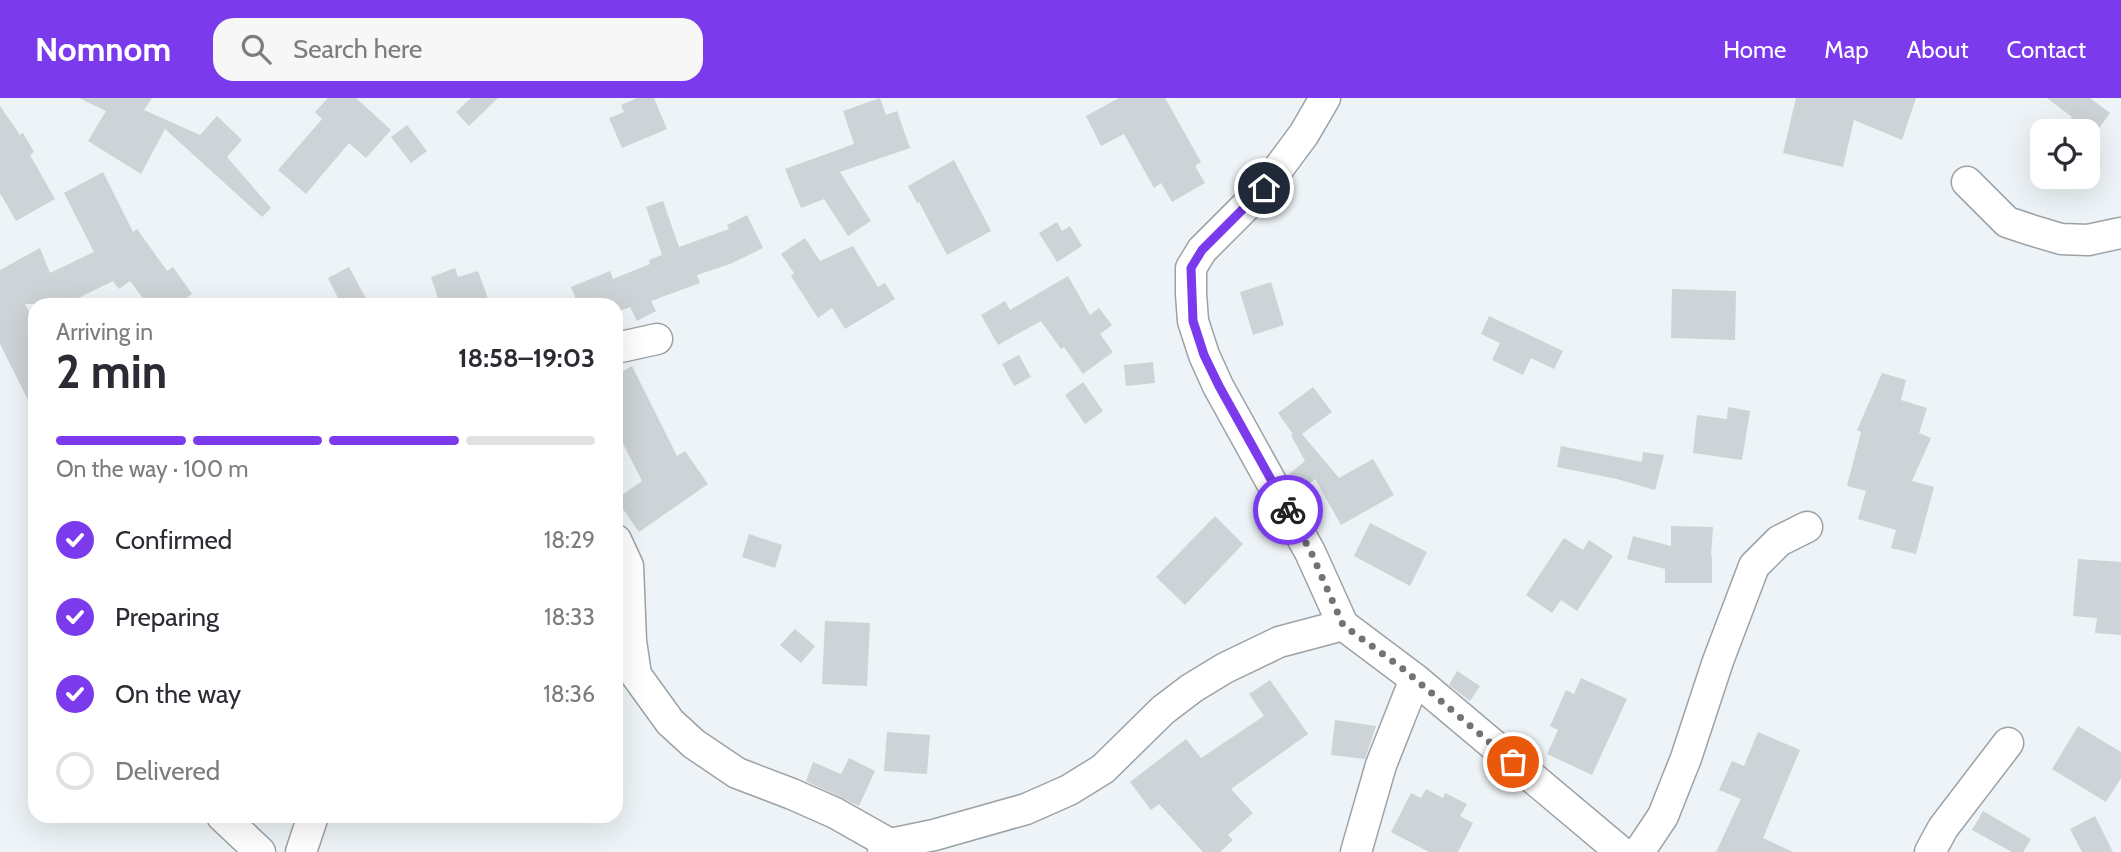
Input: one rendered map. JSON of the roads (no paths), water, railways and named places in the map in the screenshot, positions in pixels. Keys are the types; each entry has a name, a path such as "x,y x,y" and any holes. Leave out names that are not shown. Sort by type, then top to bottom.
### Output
{"street":[{"path":"1325,98 1304,134 1264,188 1202,250 1191,268 1193,321 1204,355 1311,552 1343,625 1415,679 1621,852"},
{"path":"1967,182 2007,222 2031,230 2061,239 2088,240 2121,233"},
{"path":"623,346 657,339"},
{"path":"1639,852 1663,816 1754,566 1779,541 1807,527"},
{"path":"623,555 628,566 631,641 636,675 670,722 694,744 737,773 835,813 886,848 938,843 1069,790 1103,769 1163,710 1203,681 1279,642 1343,625"},
{"path":"1356,852 1381,765 1415,679"},
{"path":"1930,852 1943,828 2008,743"},
{"path":"229,823 260,852"},
{"path":"301,852 311,823"}]}
